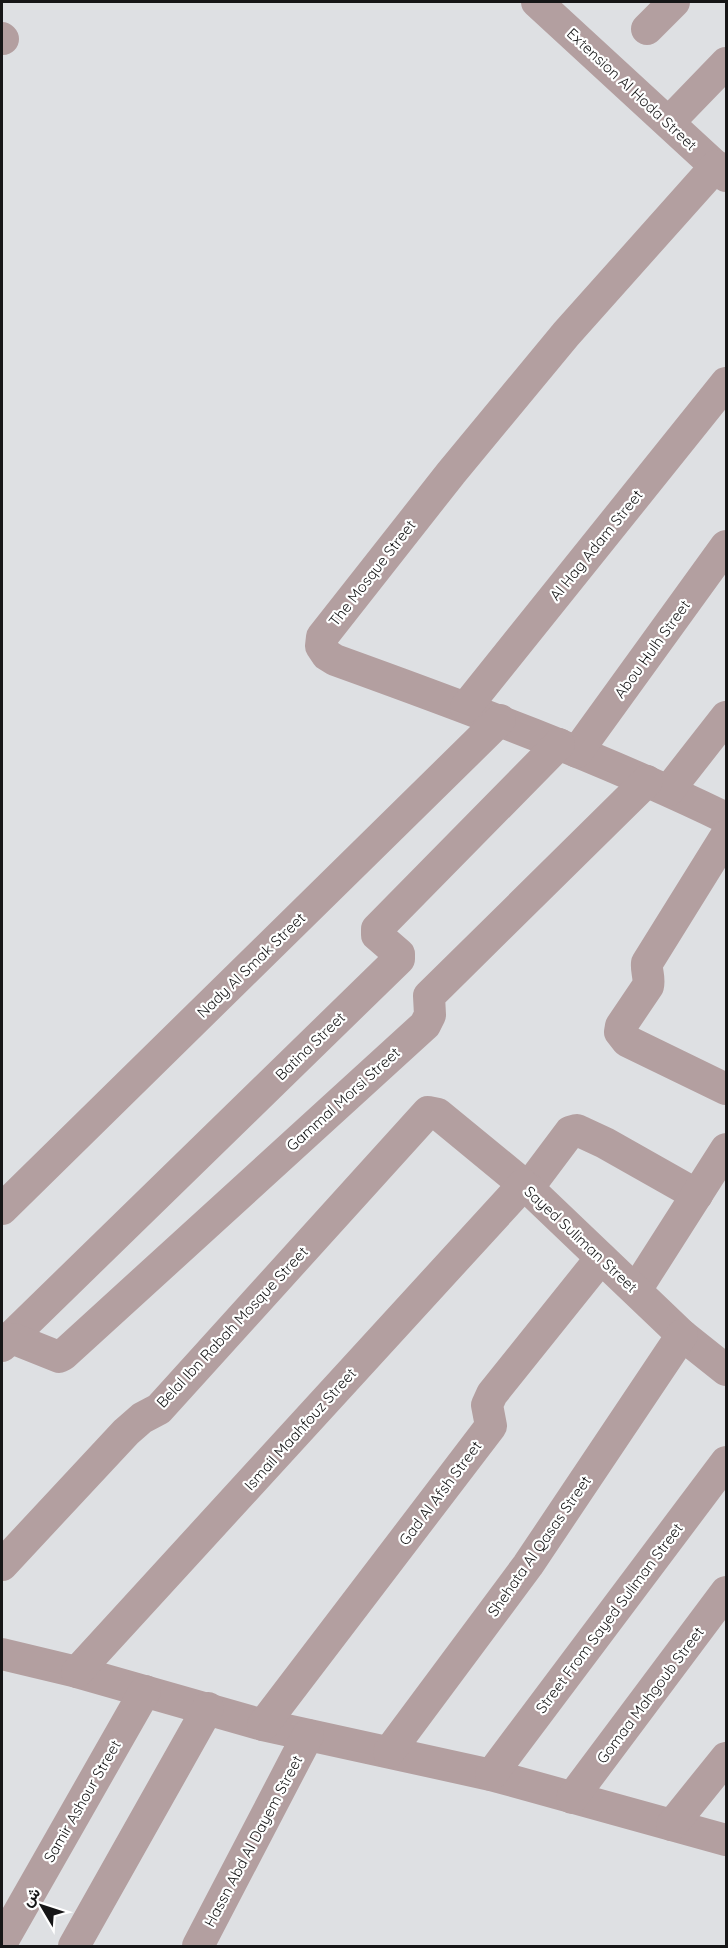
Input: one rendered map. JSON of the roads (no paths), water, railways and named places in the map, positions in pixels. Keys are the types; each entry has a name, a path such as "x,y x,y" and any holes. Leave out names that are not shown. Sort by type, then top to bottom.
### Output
{"street":[{"name":"Extension Al Hoda Street","path":"537,2 721,171"},
{"path":"647,29 674,2"},
{"path":"669,122 726,63"},
{"name":"The Mosque Street","path":"721,171 566,334 451,473 322,637 321,646 336,660 500,720 658,786 726,818"},
{"name":"Al Hag Adam Street","path":"466,707 726,383"},
{"name":"Abou Hulh Street","path":"568,748 726,546"},
{"path":"658,786 726,717"},
{"name":"Nady Al Smak Street","path":"2,1209 500,720"},
{"name":"Batina Street","path":"4,1344 399,959 399,954 377,935 377,929 568,748"},
{"name":"Gammal Morsi Street","path":"4,1344 14,1339 22,1340 59,1357 63,1355 425,1024 430,1015 429,996 658,786"},
{"path":"726,836 647,963 648,986 621,1026 620,1032 627,1041 726,1089"},
{"name":"Belal Ibn Rabah Mosque Street","path":"2,1565 126,1432 142,1418 159,1409 428,1112 433,1112"},
{"name":"Sayed Suliman Street","path":"433,1112 526,1187 682,1335 726,1370"},
{"name":"Ismail Maahfouz Street","path":"77,1672 526,1187 570,1132 577,1130 605,1143 697,1195"},
{"path":"636,1290 726,1149"},
{"name":"Gad Al Afsh Street","path":"263,1725 491,1426 487,1405 492,1394 601,1258"},
{"name":"Shehata Al Qasas Street","path":"389,1752 534,1556 682,1335"},
{"name":"Street From Sayed Suliman Street","path":"491,1775 726,1462"},
{"name":"Gomaa Mahgoub Street","path":"572,1798 726,1592"},
{"path":"5,1662 77,1672 263,1725 491,1775 726,1840"},
{"name":"Samir Ashour Street","path":"2,1942 145,1691"},
{"path":"75,1947 208,1708"},
{"name":"Hassn Abd Al Dayem Street","path":"198,1947 308,1735"},
{"path":"672,1825 726,1758"}]}
